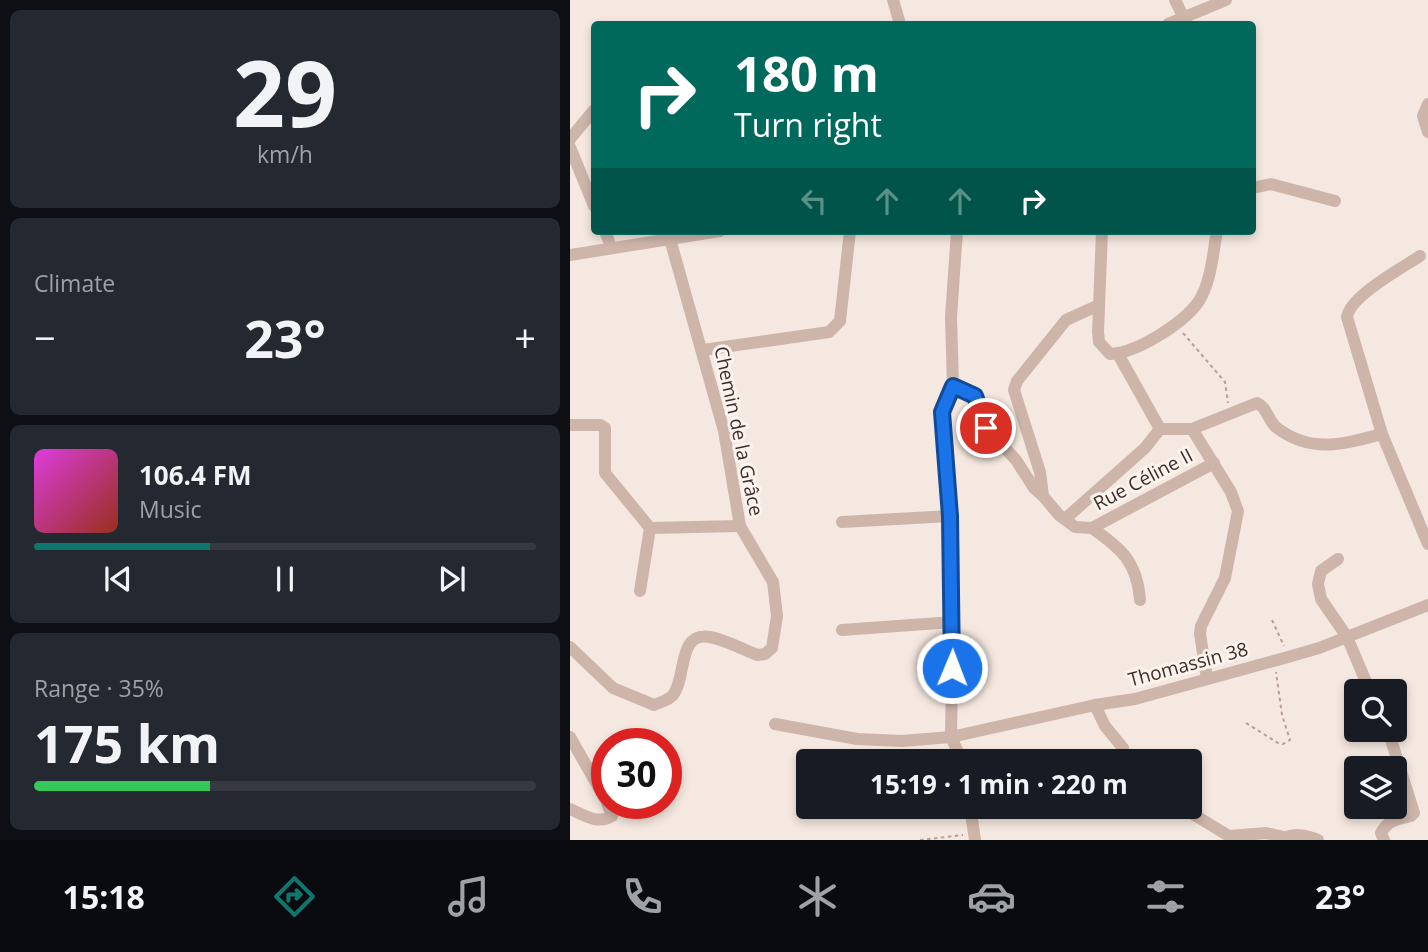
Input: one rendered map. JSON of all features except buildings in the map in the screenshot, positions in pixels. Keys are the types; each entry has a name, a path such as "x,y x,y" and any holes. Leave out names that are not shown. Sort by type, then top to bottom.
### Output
{"street":[{"path":"893,0 899,21"},
{"path":"1175,0 1184,18"},
{"path":"1176,21 1226,0"},
{"path":"1428,104 1423,116 1428,132"},
{"path":"570,139 591,114"},
{"path":"570,147 591,199"},
{"path":"1256,187 1271,184 1335,201"},
{"path":"606,235 611,247"},
{"path":"570,255 695,235"},
{"path":"702,350 829,332 840,321 849,235"},
{"path":"956,749 951,737 953,622 950,516 942,412 953,386 951,317 957,235"},
{"path":"1102,235 1099,342 1110,354 1131,350 1175,324 1199,301 1206,284 1217,235"},
{"name":"Chemin de la Grâce","path":"570,647 613,688 654,705 672,698 680,683 687,645 696,637 708,637 757,654 765,654 772,648 777,615 773,582 740,526 724,432 670,239"},
{"path":"1419,256 1357,299 1348,311 1348,325 1381,434 1428,544"},
{"path":"1042,496 1040,472 1014,390 1017,381 1066,320 1099,305"},
{"path":"1118,354 1160,429"},
{"name":"Rue Céline II","path":"953,386 975,396 986,428 1016,460 1034,488 1075,527 1092,528 1214,463"},
{"path":"1160,429 1192,429 1257,403 1262,405 1274,426 1305,443 1326,446 1381,434"},
{"path":"570,425 600,425 605,428 604,473 650,528 640,591"},
{"path":"1065,519 1145,448 1160,429"},
{"name":"Rue Céline II","path":"1192,429 1231,492 1238,511 1225,578 1201,626 1208,678"},
{"path":"841,522 950,516"},
{"path":"650,528 740,526"},
{"path":"1092,528 1114,544 1134,568 1139,579 1140,600"},
{"path":"1338,559 1321,571 1318,584 1321,599 1347,637 1365,679"},
{"name":"Thomassin 38","path":"775,724 857,739 902,741 951,737 1095,705 1135,699 1274,661 1319,648 1428,605"},
{"path":"842,630 953,622"},
{"path":"1095,705 1105,726 1123,749"},
{"path":"570,737 591,774"},
{"path":"1384,840 1381,833 1385,826 1414,813 1392,742"},
{"path":"570,809 591,818"},
{"path":"972,819 975,837"},
{"path":"1201,819 1229,836 1266,833 1283,839 1296,835 1318,840"}],"path":[{"path":"1175,324 1225,382 1228,415"},
{"path":"1272,620 1288,657"},
{"path":"1246,723 1278,743 1283,744 1290,740 1282,715 1274,661"},
{"path":"920,840 975,837"}],"route":[{"path":"952,668 950,516 942,412 953,386 975,396 986,428"}]}
